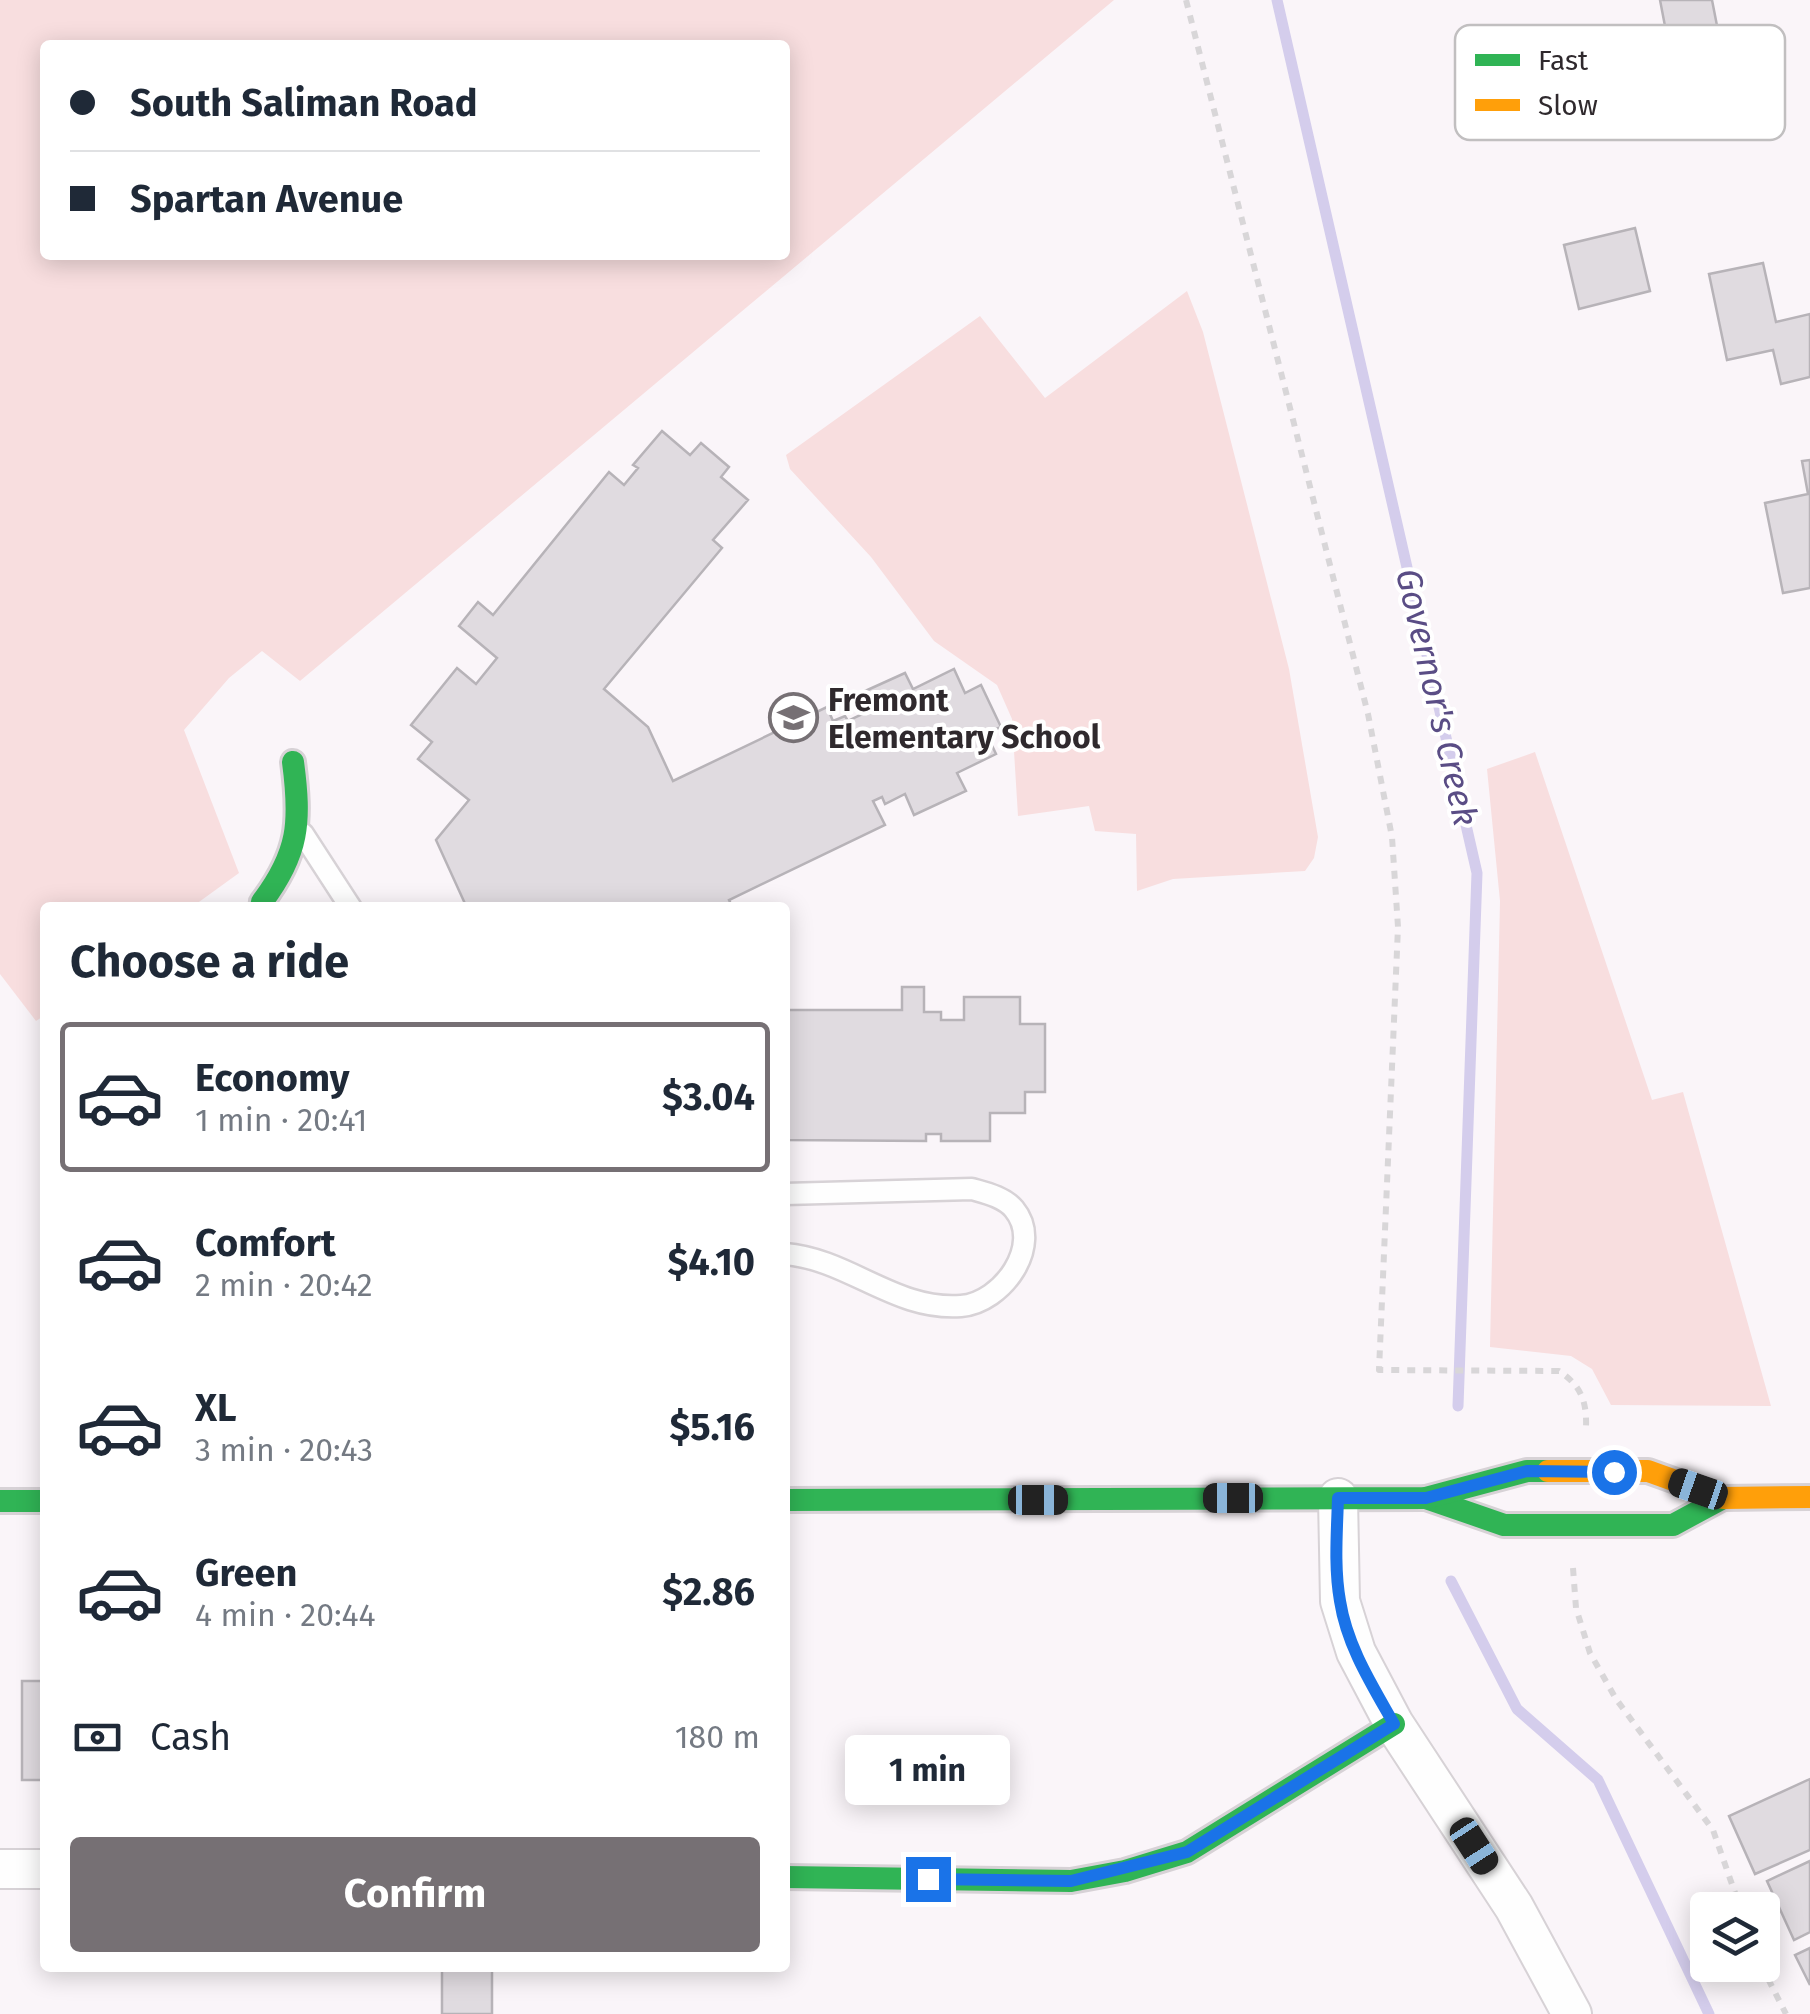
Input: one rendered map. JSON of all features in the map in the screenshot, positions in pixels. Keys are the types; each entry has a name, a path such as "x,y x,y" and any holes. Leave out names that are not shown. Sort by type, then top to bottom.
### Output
{"main road":[{"path":"262,902 282,877 300,829 293,762"},
{"path":"790,1500 1426,1498 1527,1471 1648,1471 1723,1498 1810,1497"},
{"path":"1426,1498 1504,1525 1673,1525 1723,1498"},
{"path":"0,1501 40,1501"},
{"path":"790,1878 1071,1881 1125,1870 1187,1852 1394,1724"}],"street":[{"path":"1338,1498 1337,1579 1342,1613 1364,1670 1394,1724 1514,1908 1572,2014"},
{"path":"0,1869 40,1869"}],"lane":[{"path":"300,829 346,902"},
{"path":"790,1194 972,1190 996,1196 1015,1210 1023,1235 1010,1282 986,1300 965,1306 932,1306 903,1300 834,1264 790,1255"}],"path":[{"path":"1186,0 1368,714 1392,838 1398,927 1379,1370 1558,1371 1578,1383 1587,1411 1586,1439"},
{"path":"1572,1556 1576,1608 1590,1653 1616,1699 1713,1830 1734,1892"},
{"path":"1770,1982 1786,2014"}],"shaded area":[{"path":"0,0 1114,0 300,681 262,651 229,678 184,730 239,873 199,902 40,902 40,1018 36,1021 0,974"},
{"path":"1187,291 1203,332 1289,669 1318,837 1314,858 1305,871 1173,879 1137,891 1136,834 1095,831 1089,806 1018,816 1012,719 997,685 934,641 871,557 790,469 786,455 980,316 1045,398"},
{"path":"1535,752 1652,1100 1683,1092 1771,1406 1611,1405 1592,1369 1571,1356 1490,1347 1500,901 1487,769"}],"building":[{"path":"1660,0 1712,0 1717,25 1665,25"},
{"path":"1635,228 1650,291 1579,309 1564,245"},
{"path":"1763,263 1776,322 1810,314 1810,377 1781,384 1773,350 1727,360 1709,274"},
{"path":"662,431 690,455 701,443 729,467 721,477 748,500 713,540 722,548 604,689 648,727 673,781 827,707 833,721 845,716 848,721 871,710 863,692 905,673 913,689 954,669 965,693 981,685 1001,727 986,733 996,754 957,773 966,791 914,815 905,794 885,804 882,797 873,801 885,825 730,902 464,902 436,840 469,800 418,759 432,742 411,725 457,668 476,684 497,658 459,626 478,602 493,615 609,472 624,485 638,468 633,465"},
{"path":"1810,460 1810,588 1783,593 1765,503 1808,494 1802,461"},
{"path":"902,987 924,987 924,1012 941,1012 941,1020 964,1020 964,997 1020,997 1020,1024 1045,1024 1045,1092 1025,1092 1025,1113 990,1113 990,1141 941,1141 941,1134 926,1134 926,1141 790,1140 790,1010 902,1010"},
{"path":"22,1681 40,1681 40,1780 22,1780"},
{"path":"1810,1779 1810,1850 1755,1874 1729,1816"},
{"path":"1810,1861 1810,1932 1794,1940 1780,1909 1780,1892 1772,1892 1767,1881"},
{"path":"1810,1948 1810,1985 1795,1955"},
{"path":"442,1972 492,1972 492,2014 442,2014"}],"waterway":[{"name":"Governor's Creek","path":"1277,0 1477,873 1458,1406"},
{"name":"Governor's Creek","path":"1451,1581 1517,1709 1598,1780 1709,2014"}],"traffic: fast":[{"path":"262,902 284,868 294,836 297,802 293,762"},
{"path":"790,1500 1426,1498 1527,1471 1548,1471"},
{"path":"1426,1498 1504,1525 1673,1525 1723,1498"},
{"path":"0,1501 40,1501"},
{"path":"790,1877 1071,1881 1125,1871 1187,1852 1394,1724"}],"traffic: slow":[{"path":"1548,1471 1648,1471 1723,1498 1810,1497"}],"place":[{"name":"Fremont Elementary School","path":"793,718"}],"route":[{"path":"928,1879 1071,1881 1187,1852 1394,1724 1364,1670 1342,1613 1337,1579 1338,1498 1426,1498 1527,1471 1614,1472"}]}
